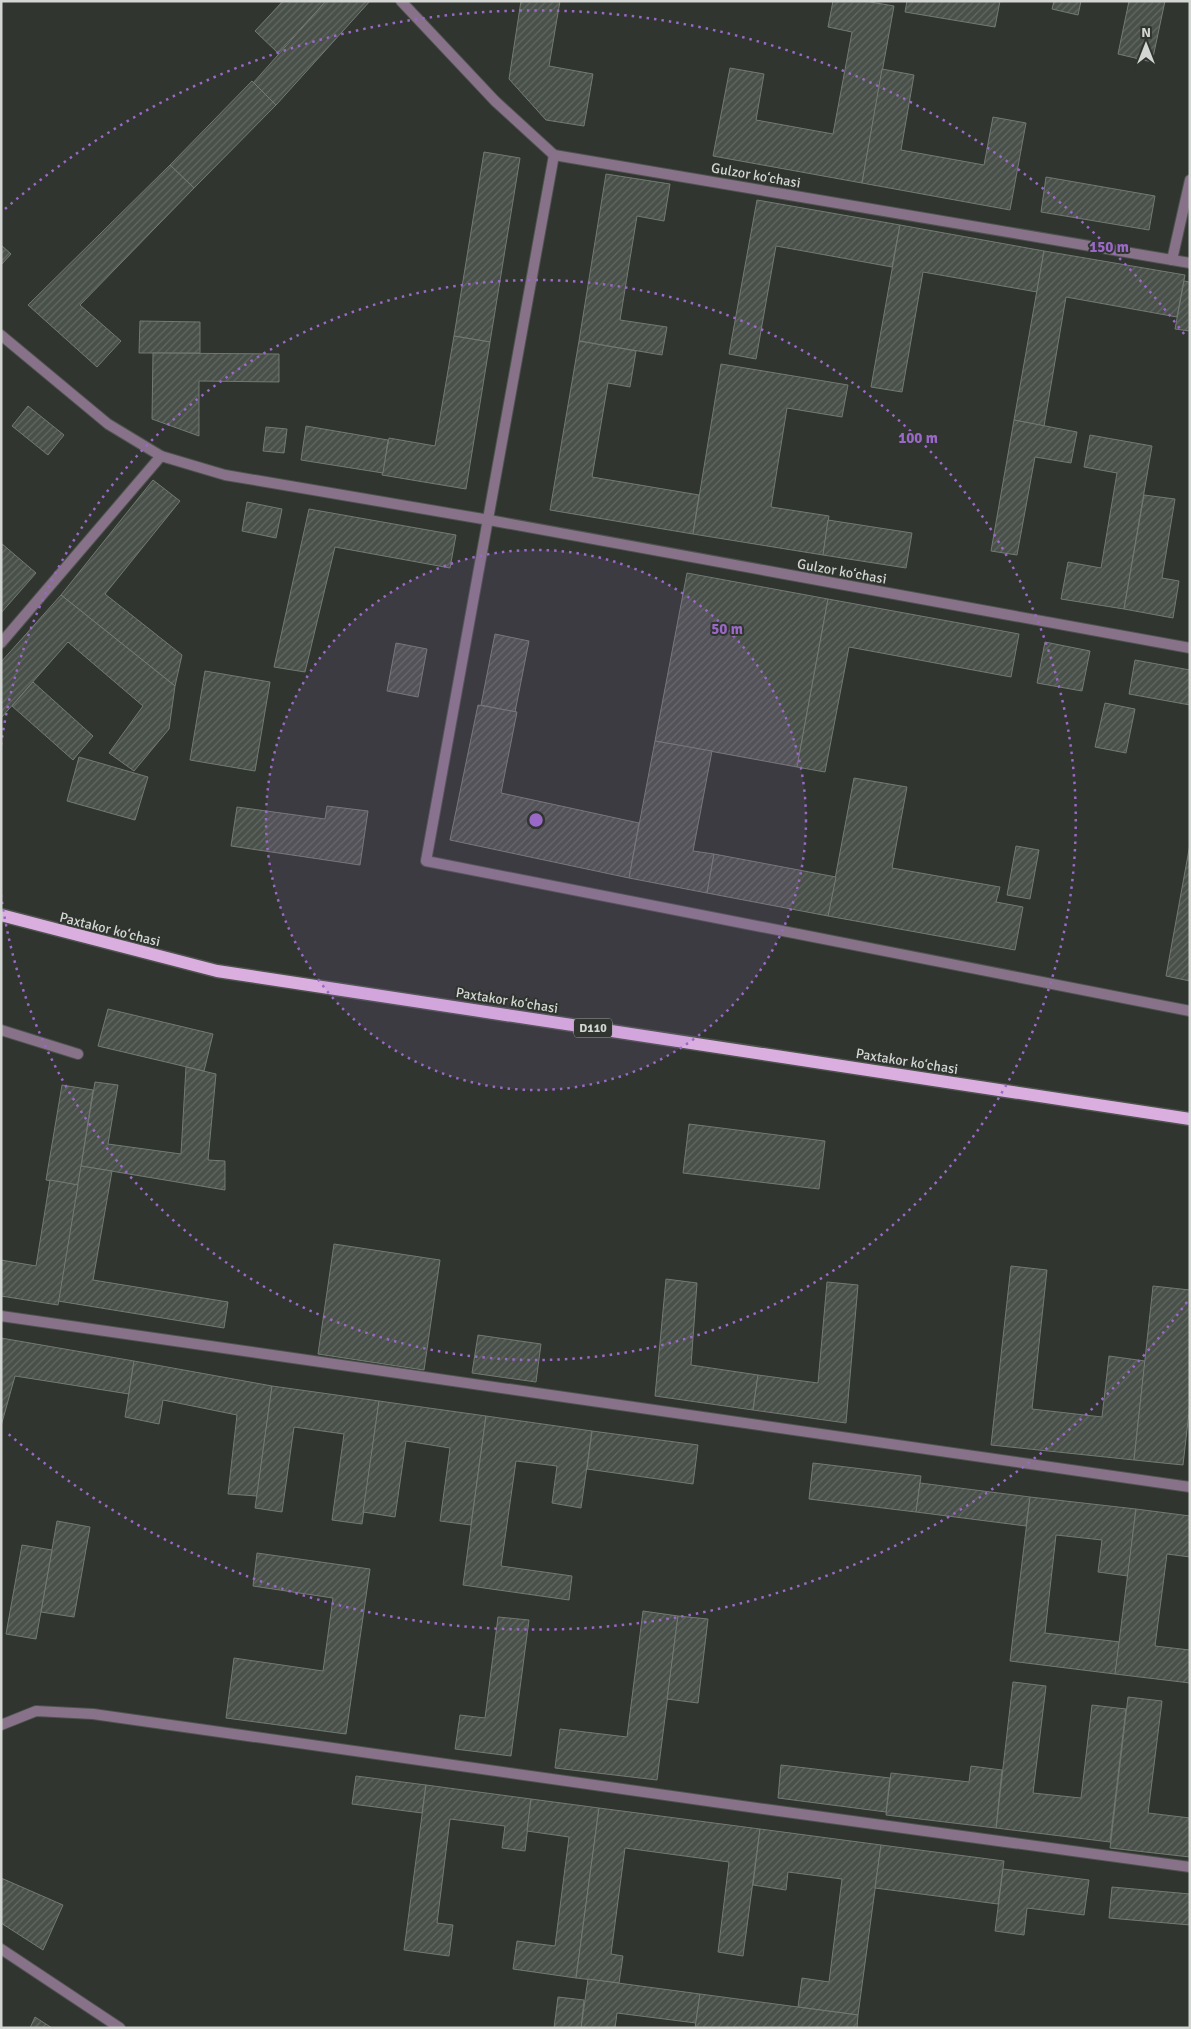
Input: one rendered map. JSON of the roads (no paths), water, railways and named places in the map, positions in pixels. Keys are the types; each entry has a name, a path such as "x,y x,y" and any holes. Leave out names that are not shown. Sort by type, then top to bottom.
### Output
{"main road":[{"name":"Paxtakor koʻchasi","path":"1,915 216,971 1190,1119"}],"street":[{"path":"401,1 496,101 554,155 426,861 1190,1011"},
{"name":"Gulzor koʻchasi","path":"554,155 1190,263"},
{"path":"1172,260 1190,180"},
{"name":"Gulzor koʻchasi","path":"1,335 108,424 161,456 225,475 489,520 1190,648"},
{"path":"1,643 161,456"},
{"path":"1,1030 78,1054"},
{"path":"1,1316 1190,1487"},
{"path":"1,1725 36,1711 93,1714 774,1811 1190,1866"},
{"path":"1,1948 120,2028"}]}
